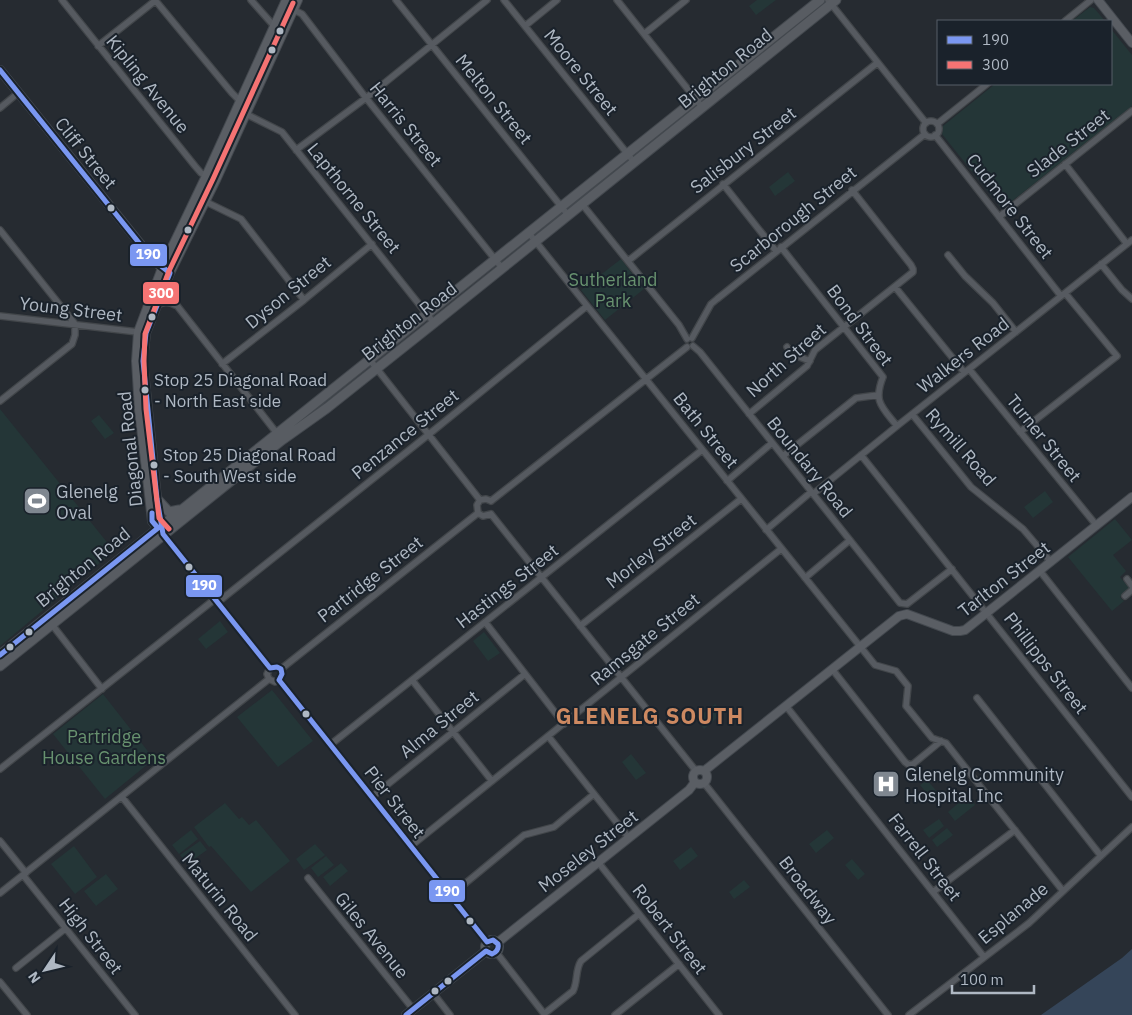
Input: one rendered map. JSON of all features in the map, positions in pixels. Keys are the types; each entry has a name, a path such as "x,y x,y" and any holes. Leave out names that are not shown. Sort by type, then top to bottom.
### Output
{"main road":[{"name":"Brighton Road","path":"0,666 49,621 161,529 280,437 370,360 496,260 528,232 562,207 820,0"},
{"name":"Brighton Road","path":"161,529 180,510 280,437 326,408 535,242 832,1"},
{"path":"157,500 169,512 180,510"},
{"name":"Brighton Road","path":"0,655 49,621"}],"street":[{"name":"Kipling Avenue","path":"62,0 195,166 206,176 216,180"},
{"path":"98,46 156,0 232,94 250,106"},
{"path":"251,0 274,26 284,31"},
{"name":"Diagonal Road","path":"161,529 143,361 146,332 170,273 206,202 298,0"},
{"name":"Melton Street","path":"396,0 568,215"},
{"path":"296,150 366,98 487,0"},
{"name":"Moore Street","path":"504,0 634,162"},
{"path":"525,26 557,0"},
{"path":"617,0 702,107"},
{"path":"644,34 686,0"},
{"path":"1066,20 1092,0"},
{"path":"1098,0 1132,43"},
{"path":"832,1 877,63 926,123"},
{"name":"Diagonal Road","path":"161,529 152,521 139,410 136,361 138,332 162,268 285,2"},
{"name":"Harris Street","path":"285,2 302,14 366,98 502,268"},
{"name":"Salisbury Street","path":"628,261 877,63"},
{"name":"Cliff Street","path":"0,70 150,256 170,273"},
{"path":"937,124 986,85"},
{"path":"0,108 18,93"},
{"name":"Lapthorne Street","path":"236,109 282,132 434,322"},
{"name":"Slade Street","path":"999,217 1132,111"},
{"path":"926,123 932,122 937,124"},
{"path":"926,123 923,130 925,134 931,137 935,135 938,129 937,124"},
{"name":"Scarborough Street","path":"690,338 711,304 852,190 925,134"},
{"name":"Cudmore Street","path":"935,135 999,217 1117,356 1020,432"},
{"path":"1065,164 1130,242"},
{"name":"Bond Street","path":"724,184 883,377 878,395 882,407 897,426"},
{"name":"North Street","path":"749,414 807,366 815,350 913,271 911,265 852,190"},
{"path":"196,196 241,218 304,300"},
{"path":"491,501 695,342 679,325 582,204"},
{"path":"0,230 75,324 72,344 0,401"},
{"name":"Bath Street","path":"528,232 875,666 896,672 908,686 906,706 932,738 946,743 1062,891"},
{"name":"Walkers Road","path":"766,530 1130,242"},
{"name":"Dyson Street","path":"222,364 372,244"},
{"path":"948,255 965,276 993,303 1016,332"},
{"path":"150,256 160,261 167,258"},
{"path":"1101,264 1122,290 1132,299"},
{"name":"Turner Street","path":"895,287 1020,432 1097,526"},
{"path":"164,289 280,437"},
{"path":"156,306 163,302 177,306"},
{"name":"Penzance Street","path":"0,769 428,435 587,306"},
{"name":"Young Street","path":"0,316 138,332"},
{"path":"679,325 690,330 696,330"},
{"name":"Boundary Road","path":"690,346 700,352 900,603 905,605 952,569"},
{"path":"787,347 792,354 810,361"},
{"path":"370,360 480,500"},
{"path":"783,456 856,398 878,395"},
{"name":"Rymill Road","path":"912,414 971,487 1023,529 1051,562"},
{"path":"727,481 772,443"},
{"name":"Hastings Street","path":"330,745 702,450"},
{"name":"Phillipps Street","path":"862,455 1132,797"},
{"name":"Tarlton Street","path":"860,647 903,614 953,631 960,632 965,630 1132,497"},
{"path":"480,500 486,499 491,501"},
{"name":"Morley Street","path":"580,626 741,499"},
{"path":"480,500 476,508 478,513 486,516 491,514 494,509 491,501"},
{"name":"Partridge Street","path":"281,669 478,513"},
{"path":"491,514 621,678 700,771 707,777 704,783 699,784 695,782 693,775 700,771 786,706 860,647"},
{"path":"161,529 270,668"},
{"path":"804,578 850,540"},
{"name":"Ramsgate Street","path":"411,846 781,549"},
{"path":"1040,571 1132,688"},
{"path":"1127,579 1132,586"},
{"path":"1125,596 1132,590"},
{"path":"49,621 102,689"},
{"path":"484,622 564,724"},
{"path":"277,667 281,669 282,676 279,680 275,682 269,679 267,674 270,668 277,667"},
{"path":"832,669 909,765 913,764 941,741"},
{"name":"Alma Street","path":"372,797 525,674"},
{"path":"0,893 269,679"},
{"name":"Pier Street","path":"279,680 487,942"},
{"path":"412,680 492,781"},
{"path":"977,698 1101,856"},
{"name":"Farrell Street","path":"786,706 984,957"},
{"path":"548,736 628,838"},
{"name":"Moseley Street","path":"497,942 689,790 695,782"},
{"name":"Broadway","path":"704,783 888,1015"},
{"path":"450,896 524,836 554,827 594,794"},
{"name":"Maturin Road","path":"122,797 295,1015"},
{"name":"Esplanade","path":"909,1015 1029,923 1132,828"},
{"path":"933,892 1015,830"},
{"name":"High Street","path":"0,841 134,1015"},
{"name":"Robert Street","path":"598,862 719,1015"},
{"name":"Giles Avenue","path":"308,878 413,1009"},
{"path":"496,952 544,1015 573,991 580,961 639,914"},
{"path":"16,968 66,928"},
{"path":"486,952 485,946 487,942 493,940 497,942 496,952"},
{"path":"486,952 492,954 496,952"},
{"path":"406,1015 486,952"},
{"path":"615,1015 679,964"},
{"path":"0,982 27,1015"},
{"path":"433,994 450,1015"}],"green space":[{"path":"757,0 776,0 756,15 749,6"},
{"path":"1090,7 1094,8 1104,20 1073,20"},
{"path":"1112,30 1132,55 1132,106 1002,209 942,134 943,126 994,85 1112,85"},
{"path":"788,172 795,181 775,196 769,187"},
{"name":"Sutherland Park","path":"621,259 644,289 605,320 581,290"},
{"name":"Glenelg Oval","path":"0,409 114,551 0,646"},
{"path":"99,415 114,433 105,439 91,421"},
{"path":"1045,491 1053,502 1033,518 1024,507"},
{"path":"1115,519 1132,540 1113,555 1126,571 1120,577 1130,589 1120,597 1124,601 1112,611 1068,557"},
{"path":"220,621 228,632 206,649 198,639"},
{"path":"484,632 500,653 488,661 473,641"},
{"path":"272,690 313,741 278,767 237,717"},
{"name":"Partridge House Gardens","path":"103,694 154,759 105,799 53,734"},
{"path":"715,704 723,713 704,729 696,719"},
{"path":"631,754 646,773 636,780 622,762"},
{"path":"927,780 940,795 933,801 920,785"},
{"path":"968,795 975,805 955,821 948,812"},
{"path":"225,803 239,819 242,817 249,825 256,820 290,861 251,892 211,846 209,847 194,827"},
{"path":"939,819 944,826 929,838 923,830"},
{"path":"947,828 953,835 937,847 932,840"},
{"path":"191,830 198,839 179,854 172,845"},
{"path":"827,830 834,838 816,853 809,844"},
{"path":"200,841 207,850 187,864 180,855"},
{"path":"315,844 325,855 304,870 296,859"},
{"path":"74,846 97,877 75,894 51,864"},
{"path":"691,847 698,856 680,870 673,861"},
{"path":"326,856 334,865 318,877 311,868"},
{"path":"852,859 865,874 858,880 845,865"},
{"path":"341,863 348,871 330,886 323,877"},
{"path":"106,874 118,889 96,906 84,891"},
{"path":"744,880 750,887 734,899 729,892"}],"water":[{"path":"1132,949 1132,1015 1041,1015 1122,958"}],"transit line":[{"name":"300","path":"169,529 159,518 146,409 145,334 169,271 293,3"},
{"name":"190","path":"0,70 152,259 170,273 146,333 143,361 157,499 163,534 270,668 277,667 281,669 282,674 279,680 487,942 493,940 498,944 498,949 495,952 492,954 486,951 406,1015"},
{"name":"190","path":"0,655 158,528 152,521 152,513"}],"place":[{"name":"Stop 25 Diagonal Road - North East side","path":"145,390"},
{"name":"Stop 25 Diagonal Road - South West side","path":"154,465"},
{"name":"Glenelg Oval","path":"37,501"},
{"name":"Glenelg Community Hospital Inc","path":"886,784"}],"district":[{"name":"GLENELG SOUTH","path":"650,715"}]}
